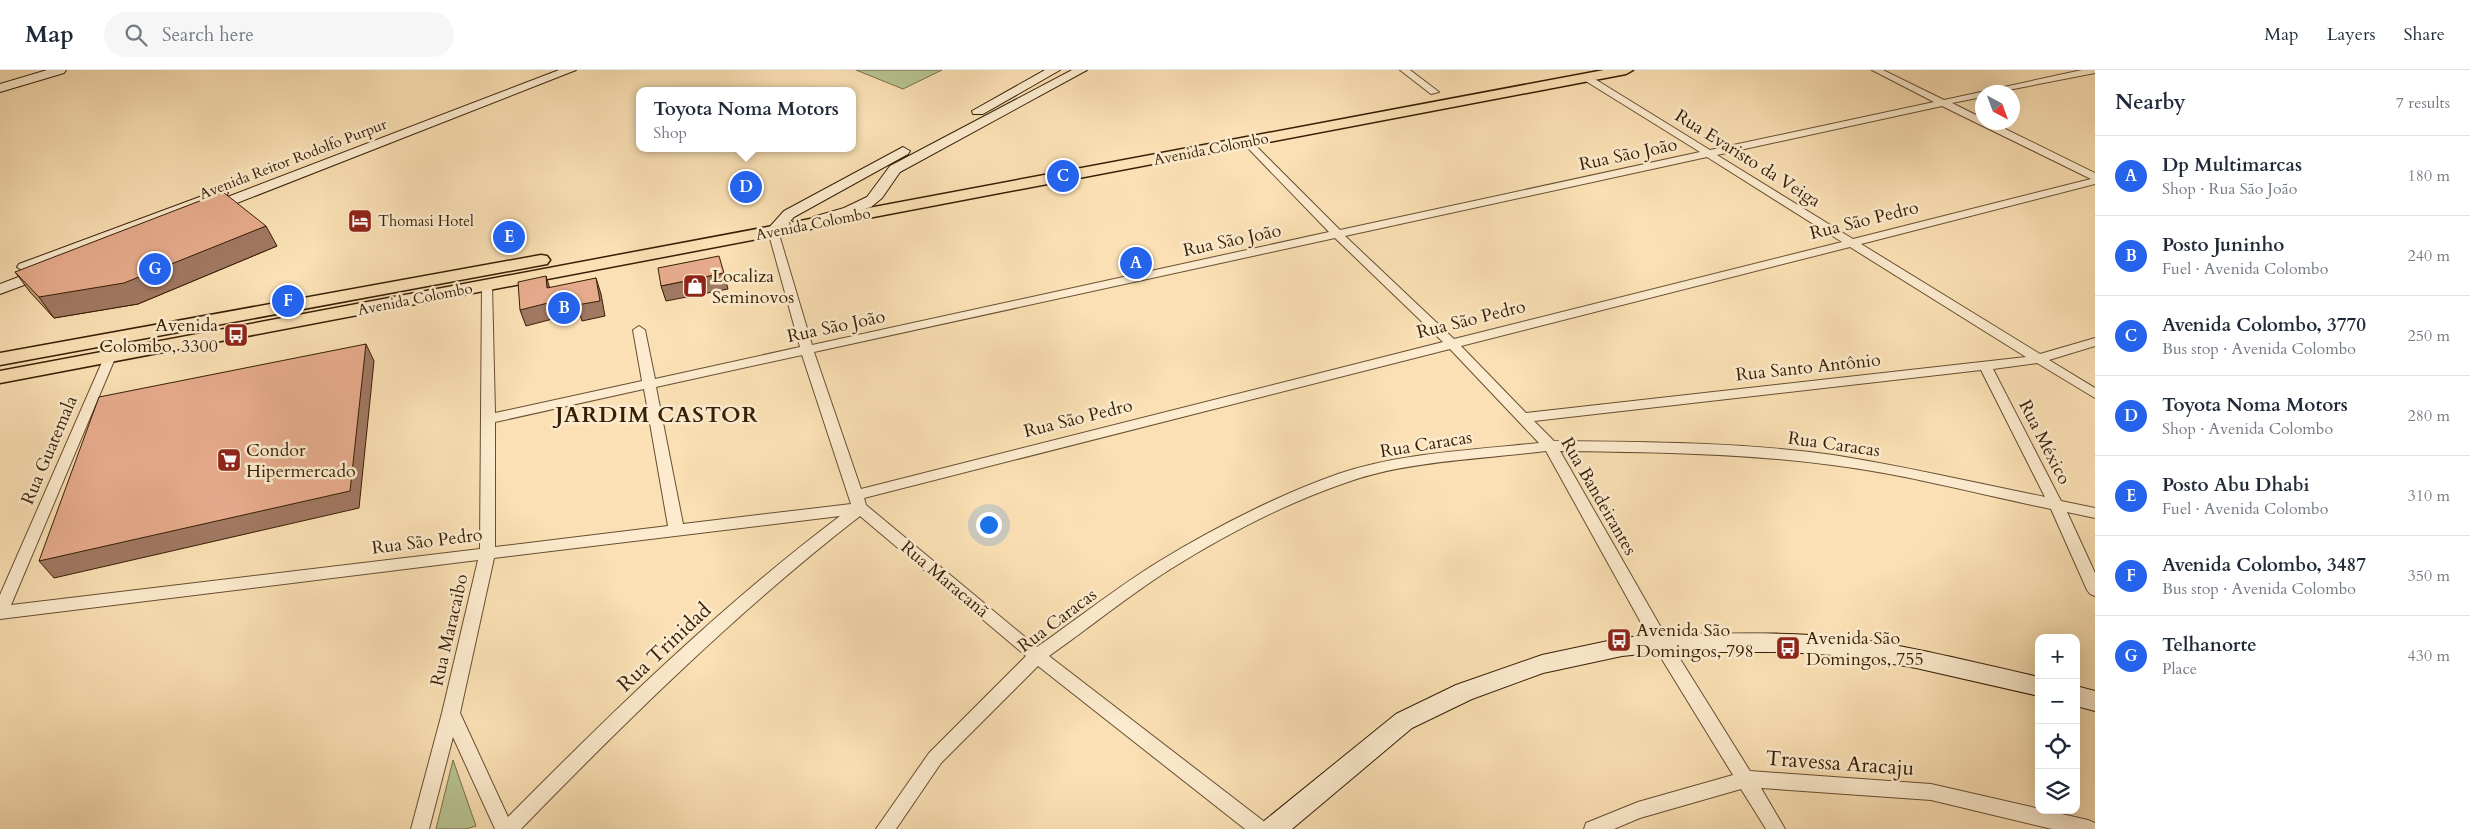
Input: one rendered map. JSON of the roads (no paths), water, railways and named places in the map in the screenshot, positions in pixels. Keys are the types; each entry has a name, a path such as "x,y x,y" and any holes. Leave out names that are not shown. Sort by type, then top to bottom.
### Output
{"main road":[{"path":"0,79 30,70"},
{"path":"0,88 60,70"},
{"name":"Avenida Reitor Rodolfo Purpur","path":"0,289 31,271 472,103 545,73 570,70"},
{"path":"773,231 789,214 1054,70"},
{"path":"773,231 840,214 876,197 889,174 895,169 1081,70"},
{"name":"Avenida Colombo","path":"0,359 789,214 1555,70"},
{"name":"Avenida Colombo","path":"0,377 1626,70"},
{"path":"1025,86 1042,92"},
{"path":"1398,113 1397,107 1401,98"},
{"path":"1019,184 1028,175 1048,165"},
{"name":"Avenida Reitor Rodolfo Purpur","path":"0,276 31,271"},
{"path":"247,331 286,318 298,310 298,305"},
{"path":"1273,829 1404,721 1464,692 1542,664 1622,647 1662,643 1786,643 1848,647 1916,658 2035,685"},
{"path":"2080,697 2095,701"}],"street":[{"path":"1404,70 1434,92"},
{"path":"1876,70 2095,179"},
{"path":"2020,85 2095,70"},
{"name":"Rua Evaristo da Veiga","path":"1587,78 2095,394"},
{"name":"Rua São João","path":"488,419 1975,95"},
{"name":"Rua Bandeirantes","path":"1247,142 1338,234 1453,345 1550,446 1662,643 1776,829"},
{"name":"Rua São Pedro","path":"0,613 805,516 1453,345 1853,244 2095,179"},
{"path":"773,231 808,350 858,502"},
{"name":"Rua Maracaibo","path":"420,829 451,713 486,554 488,419 486,285"},
{"path":"639,330 651,384 677,532"},
{"name":"Rua Santo Antônio","path":"1523,418 2039,359 2095,342"},
{"name":"Rua Guatemala","path":"0,613 110,356"},
{"name":"Rua México","path":"1985,366 2057,507 2095,590"},
{"name":"Rua Caracas","path":"885,829 935,758 1037,656 1162,567 1211,538 1283,503 1342,478 1407,463 1550,446 1668,447 1757,452 1833,460 1923,476 2057,507 2095,513"},
{"name":"Rua Trinidad","path":"509,829 671,668 858,502"},
{"name":"Rua Maracanã","path":"858,502 1037,656 1259,829"},
{"path":"805,516 813,528 813,543"},
{"path":"451,713 504,829"},
{"name":"Travessa Aracaju","path":"1593,829 1638,810 1747,779 1931,792 2088,829"}],"place":[{"name":"Avenida Colombo, 3770","path":"1063,176"},
{"name":"Toyota Noma Motors","path":"746,187"},
{"name":"Thomasi Hotel","path":"360,221"},
{"name":"Posto Abu Dhabi","path":"509,237"},
{"name":"Dp Multimarcas","path":"1136,263"},
{"name":"Telhanorte","path":"155,269"},
{"name":"Localiza Seminovos","path":"695,286"},
{"name":"Avenida Colombo, 3487","path":"288,301"},
{"name":"Posto Juninho","path":"564,308"},
{"name":"Avenida Colombo, 3300","path":"236,335"},
{"name":"Condor Hipermercado","path":"229,460"},
{"name":"Avenida São Domingos, 798","path":"1619,640"},
{"name":"Avenida São Domingos, 755","path":"1788,648"}],"district":[{"name":"JARDIM CASTOR","path":"657,414"}]}
